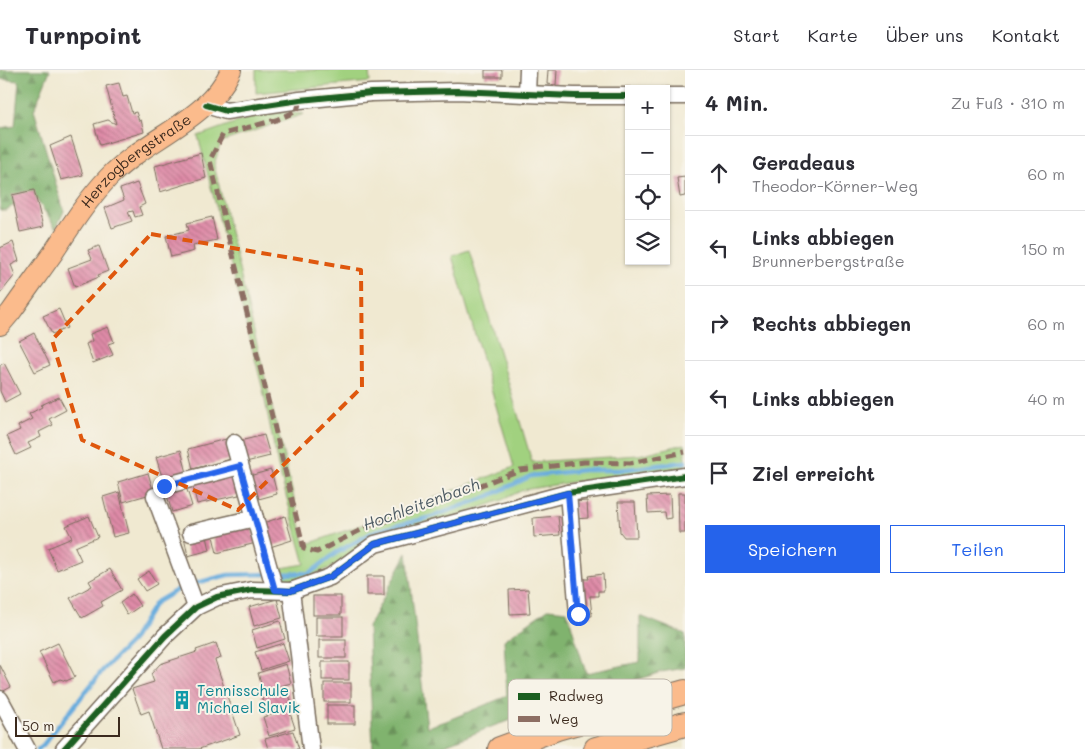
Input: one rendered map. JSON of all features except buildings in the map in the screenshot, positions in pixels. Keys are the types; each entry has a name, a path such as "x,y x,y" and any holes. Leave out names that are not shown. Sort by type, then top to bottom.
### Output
{"highway":[{"path":"672,696 685,692"},
{"path":"672,728 685,724"},
{"path":"500,749 535,736"},
{"path":"596,749 642,736"}],"main road":[{"path":"206,105 228,77 231,70"},
{"name":"Herzogbergstraße","path":"0,325 88,202 111,175 146,147 206,105"}],"street":[{"path":"527,94 528,70"},
{"name":"Herzogbergstraße","path":"206,105 226,111 300,100 371,93 457,91 574,96 625,96"},
{"path":"670,96 685,96"},
{"path":"234,443 255,518 277,582 311,749"},
{"path":"196,607 187,584 159,491 240,466"},
{"path":"64,749 165,636 196,607 217,597 252,590 277,582 330,577 375,544 568,493 685,476"},
{"path":"568,493 578,614"},
{"path":"191,533 255,518"},
{"path":"0,699 27,749"}],"highlighted area":[{"path":"151,234 361,270 362,387 238,510 82,440 52,340"}],"green space":[{"path":"0,70 50,70 34,110 64,211 56,228 33,194 6,210 0,210 0,128 15,126 19,81 0,79"},
{"path":"256,70 369,70 370,82 256,93"},
{"path":"268,111 304,114 221,142 214,165 305,545 387,516 514,467 452,256 469,250 532,462 639,455 685,444 685,472 649,476 604,477 523,490 302,580 279,580 276,569 305,564 278,466 263,390 198,136"},
{"path":"407,553 427,727 507,696 504,640 548,609 567,611 586,673 640,662 640,616 685,634 685,668 661,672 639,679 508,679 508,721 435,749 373,749 368,627"}],"waterway":[{"name":"Hochleitenbach","path":"275,574 310,573 336,553 375,531 428,518 487,497 531,476 584,470 619,470 685,462"},
{"name":"Hochleitenbach","path":"192,584 228,575 268,574"},
{"name":"Hochleitenbach","path":"38,749 103,670 131,642 155,603 184,586"}],"marked path":[{"path":"300,100 297,111 276,120 223,134 210,160 304,549 317,552 369,526 393,519 520,470 584,462 630,463 685,452"}],"cycle path":[{"path":"206,105 226,111 300,100 371,93 457,91 574,96 625,96"},
{"path":"64,749 165,636 196,607 217,597 252,590 291,591 330,577 375,544 568,493 685,476"}],"place":[{"name":"Tennisschule Michael Slavik","path":"182,700"}],"route":[{"path":"164,486 240,466 275,590 291,591 330,577 375,544 568,493 578,614"}]}
